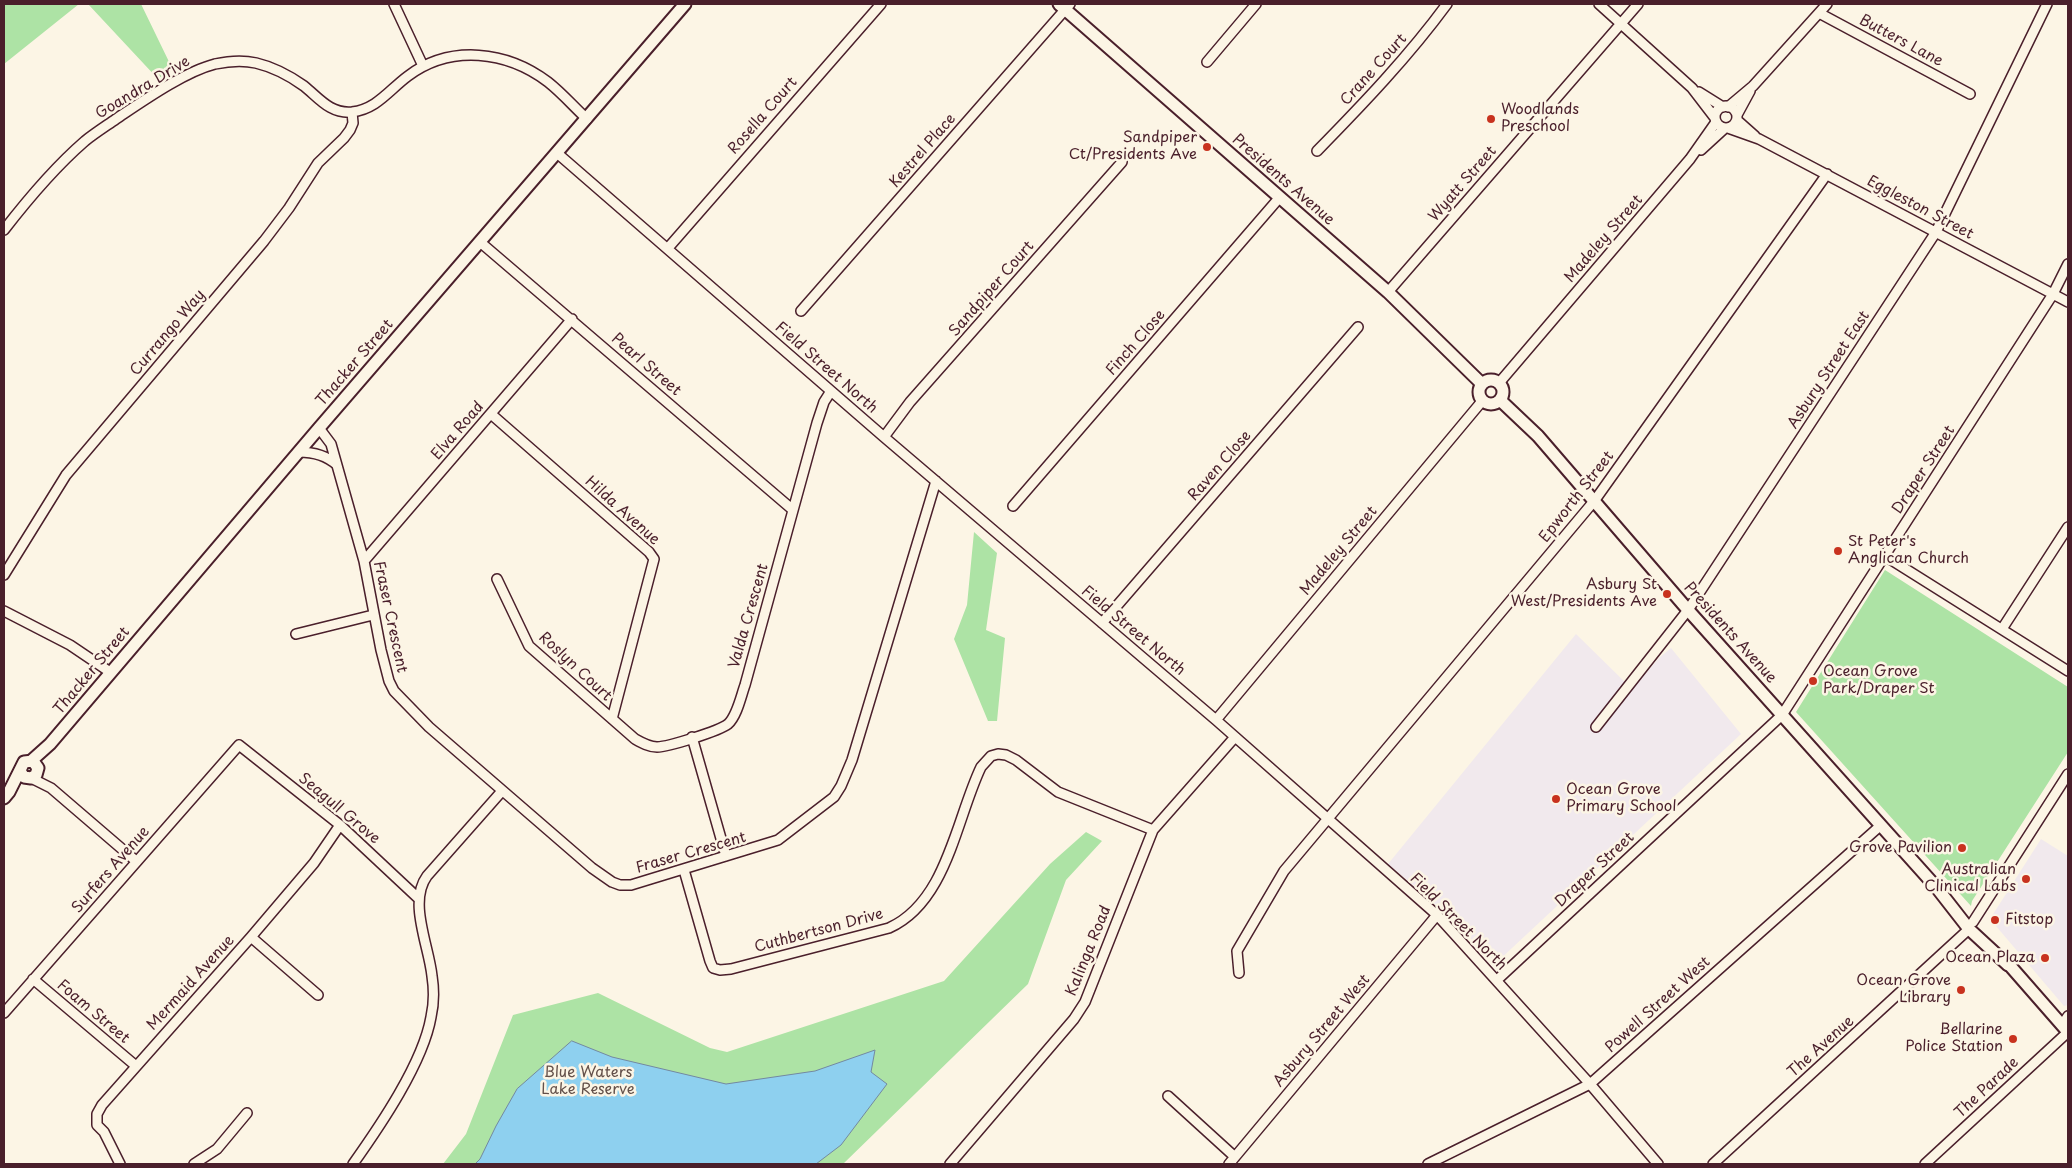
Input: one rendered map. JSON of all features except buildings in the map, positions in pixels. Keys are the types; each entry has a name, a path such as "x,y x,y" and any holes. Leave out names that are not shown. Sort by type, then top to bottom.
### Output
{"street":[{"path":"394,4 423,66"},
{"name":"Thacker Street","path":"6,795 31,771 50,744 110,672 685,4"},
{"name":"Rosella Court","path":"668,248 881,4"},
{"path":"1207,62 1256,4"},
{"name":"Crane Court","path":"1317,151 1382,84 1448,4"},
{"path":"1599,4 1692,88 1716,120 1727,128 1732,127 1753,86"},
{"name":"Wyatt Street","path":"1388,292 1638,4"},
{"path":"1716,120 1717,112 1753,86 1827,4"},
{"name":"Asbury Street East","path":"1596,727 1688,610 1936,232 2048,4"},
{"name":"Presidents Avenue","path":"1065,6 1388,292 1482,384"},
{"name":"Kestrel Place","path":"801,312 1065,6"},
{"name":"Butters Lane","path":"1819,13 1970,94"},
{"path":"352,112 372,106 383,99 393,87 423,66 455,55 489,56 520,64 549,83 587,119"},
{"name":"Goandra Drive","path":"4,230 59,166 86,140 150,96 199,70 215,64 236,61 256,63 276,70 306,87 324,105 336,110 352,112"},
{"path":"1692,88 1725,107 1734,109 1737,117"},
{"name":"Currango Way","path":"4,575 66,475 264,241 289,208 318,163 347,134 353,123 352,112"},
{"name":"Eggleston Street","path":"1737,117 1759,139"},
{"name":"Madeley Street","path":"1499,383 1690,159 1716,120"},
{"name":"Eggleston Street","path":"1727,128 1759,139 2068,302"},
{"name":"Madeley Street","path":"1690,159 1727,128"},
{"name":"Field Street North","path":"557,153 884,437 1216,720 1437,916 1590,1084 1658,1164"},
{"name":"Sandpiper Court","path":"884,437 910,402 1122,162"},
{"name":"Epworth Street","path":"1238,973 1237,951 1284,871 1595,500 1827,174"},
{"name":"Finch Close","path":"1013,506 1280,197"},
{"name":"Pearl Street","path":"480,242 793,510"},
{"name":"Draper Street","path":"1497,980 1782,715 2054,294 2068,264"},
{"name":"Elva Road","path":"364,561 572,319"},
{"name":"Raven Close","path":"1102,623 1358,327"},
{"path":"1491,380 1499,383 1503,391 1500,400 1492,404 1483,400 1479,392 1482,384 1491,380"},
{"name":"Valda Crescent","path":"612,719 635,739 658,747 692,738 728,724 735,712 820,411 832,391"},
{"name":"Madeley Street","path":"1216,720 1483,400"},
{"name":"Presidents Avenue","path":"1500,400 1538,436 1688,610 1880,826 1971,925 1989,940 2008,966 2067,1028"},
{"name":"Hilda Avenue","path":"491,414 649,552 654,559 612,719"},
{"name":"Fraser Crescent","path":"319,428 329,439 337,465 364,561 381,650 394,691 415,714 502,791 592,868 612,882 620,885 630,885 684,870 778,840 824,806 841,786 852,760 936,481"},
{"path":"299,452 325,456 337,465"},
{"path":"2002,629 2068,527"},
{"path":"1885,556 2068,671"},
{"name":"Roslyn Court","path":"497,579 529,646 612,719"},
{"path":"4,611 70,645 110,672"},
{"path":"296,634 373,615"},
{"path":"692,738 726,856"},
{"name":"Kalinga Road","path":"950,1164 1062,1034 1085,1002 1153,830 1235,738"},
{"name":"Seagull Grove","path":"239,745 340,825 418,898"},
{"name":"Surfers Avenue","path":"4,1013 239,745"},
{"name":"Cuthbertson Drive","path":"684,870 710,961 714,968 720,970 731,969 888,928 903,922 923,901 945,864 981,767 991,756 998,754 1016,760 1058,792 1153,830"},
{"path":"31,771 136,861"},
{"name":"The Avenue","path":"1713,1164 1971,925 2068,774"},
{"path":"353,1164 393,1103 419,1056 431,1018 434,991 418,898 419,889 427,876 502,791"},
{"name":"Mermaid Avenue","path":"120,1164 104,1132 97,1125 97,1114 107,1098 251,937 314,863 340,825"},
{"name":"Powell Street West","path":"1428,1164 1590,1084 1880,826"},
{"name":"Asbury Street West","path":"1232,1161 1437,916"},
{"path":"251,937 318,995"},
{"name":"Foam Street","path":"33,979 136,1066"},
{"name":"The Parade","path":"1925,1164 2067,1028"},
{"path":"1168,1096 1232,1161"},
{"path":"194,1164 217,1149 246,1114"}],"shaded area":[{"name":"Ocean Grove Primary School","path":"1576,634 1632,689 1659,658 1671,648 1741,734 1496,963 1431,900 1388,864"},
{"path":"2041,839 2068,856 2068,1005 2064,1006 1990,919"}],"green space":[{"path":"4,4 79,4 4,64"},
{"path":"88,4 141,4 173,70 158,79"},
{"path":"974,532 997,553 986,630 1005,638 997,721 988,721 954,639 967,605"},
{"path":"1885,570 2068,687 2068,752 1972,901 1971,906 1796,712"},
{"name":"Blue Waters Lake Reserve","path":"1086,832 1102,841 1066,880 1028,984 843,1164 443,1164 466,1134 513,1015 598,993 710,1048 727,1052 944,981 1050,864"}],"water":[{"path":"572,1041 612,1057 726,1084 815,1071 875,1050 871,1072 887,1084 841,1145 816,1164 475,1164 480,1159 517,1089"}],"place":[{"name":"Woodlands Preschool","path":"1491,119"},
{"name":"Sandpiper Ct/Presidents Ave","path":"1207,147"},
{"name":"St Peter's Anglican Church","path":"1838,551"},
{"name":"Asbury St West/Presidents Ave","path":"1667,594"},
{"name":"Ocean Grove Park/Draper St","path":"1813,681"},
{"name":"Ocean Grove Primary School","path":"1556,799"},
{"name":"Grove Pavilion","path":"1962,848"},
{"name":"Australian Clinical Labs","path":"2026,879"},
{"name":"Fitstop","path":"1995,920"},
{"name":"Ocean Plaza","path":"2045,958"},
{"name":"Ocean Grove Library","path":"1961,990"},
{"name":"Bellarine Police Station","path":"2013,1039"}]}
